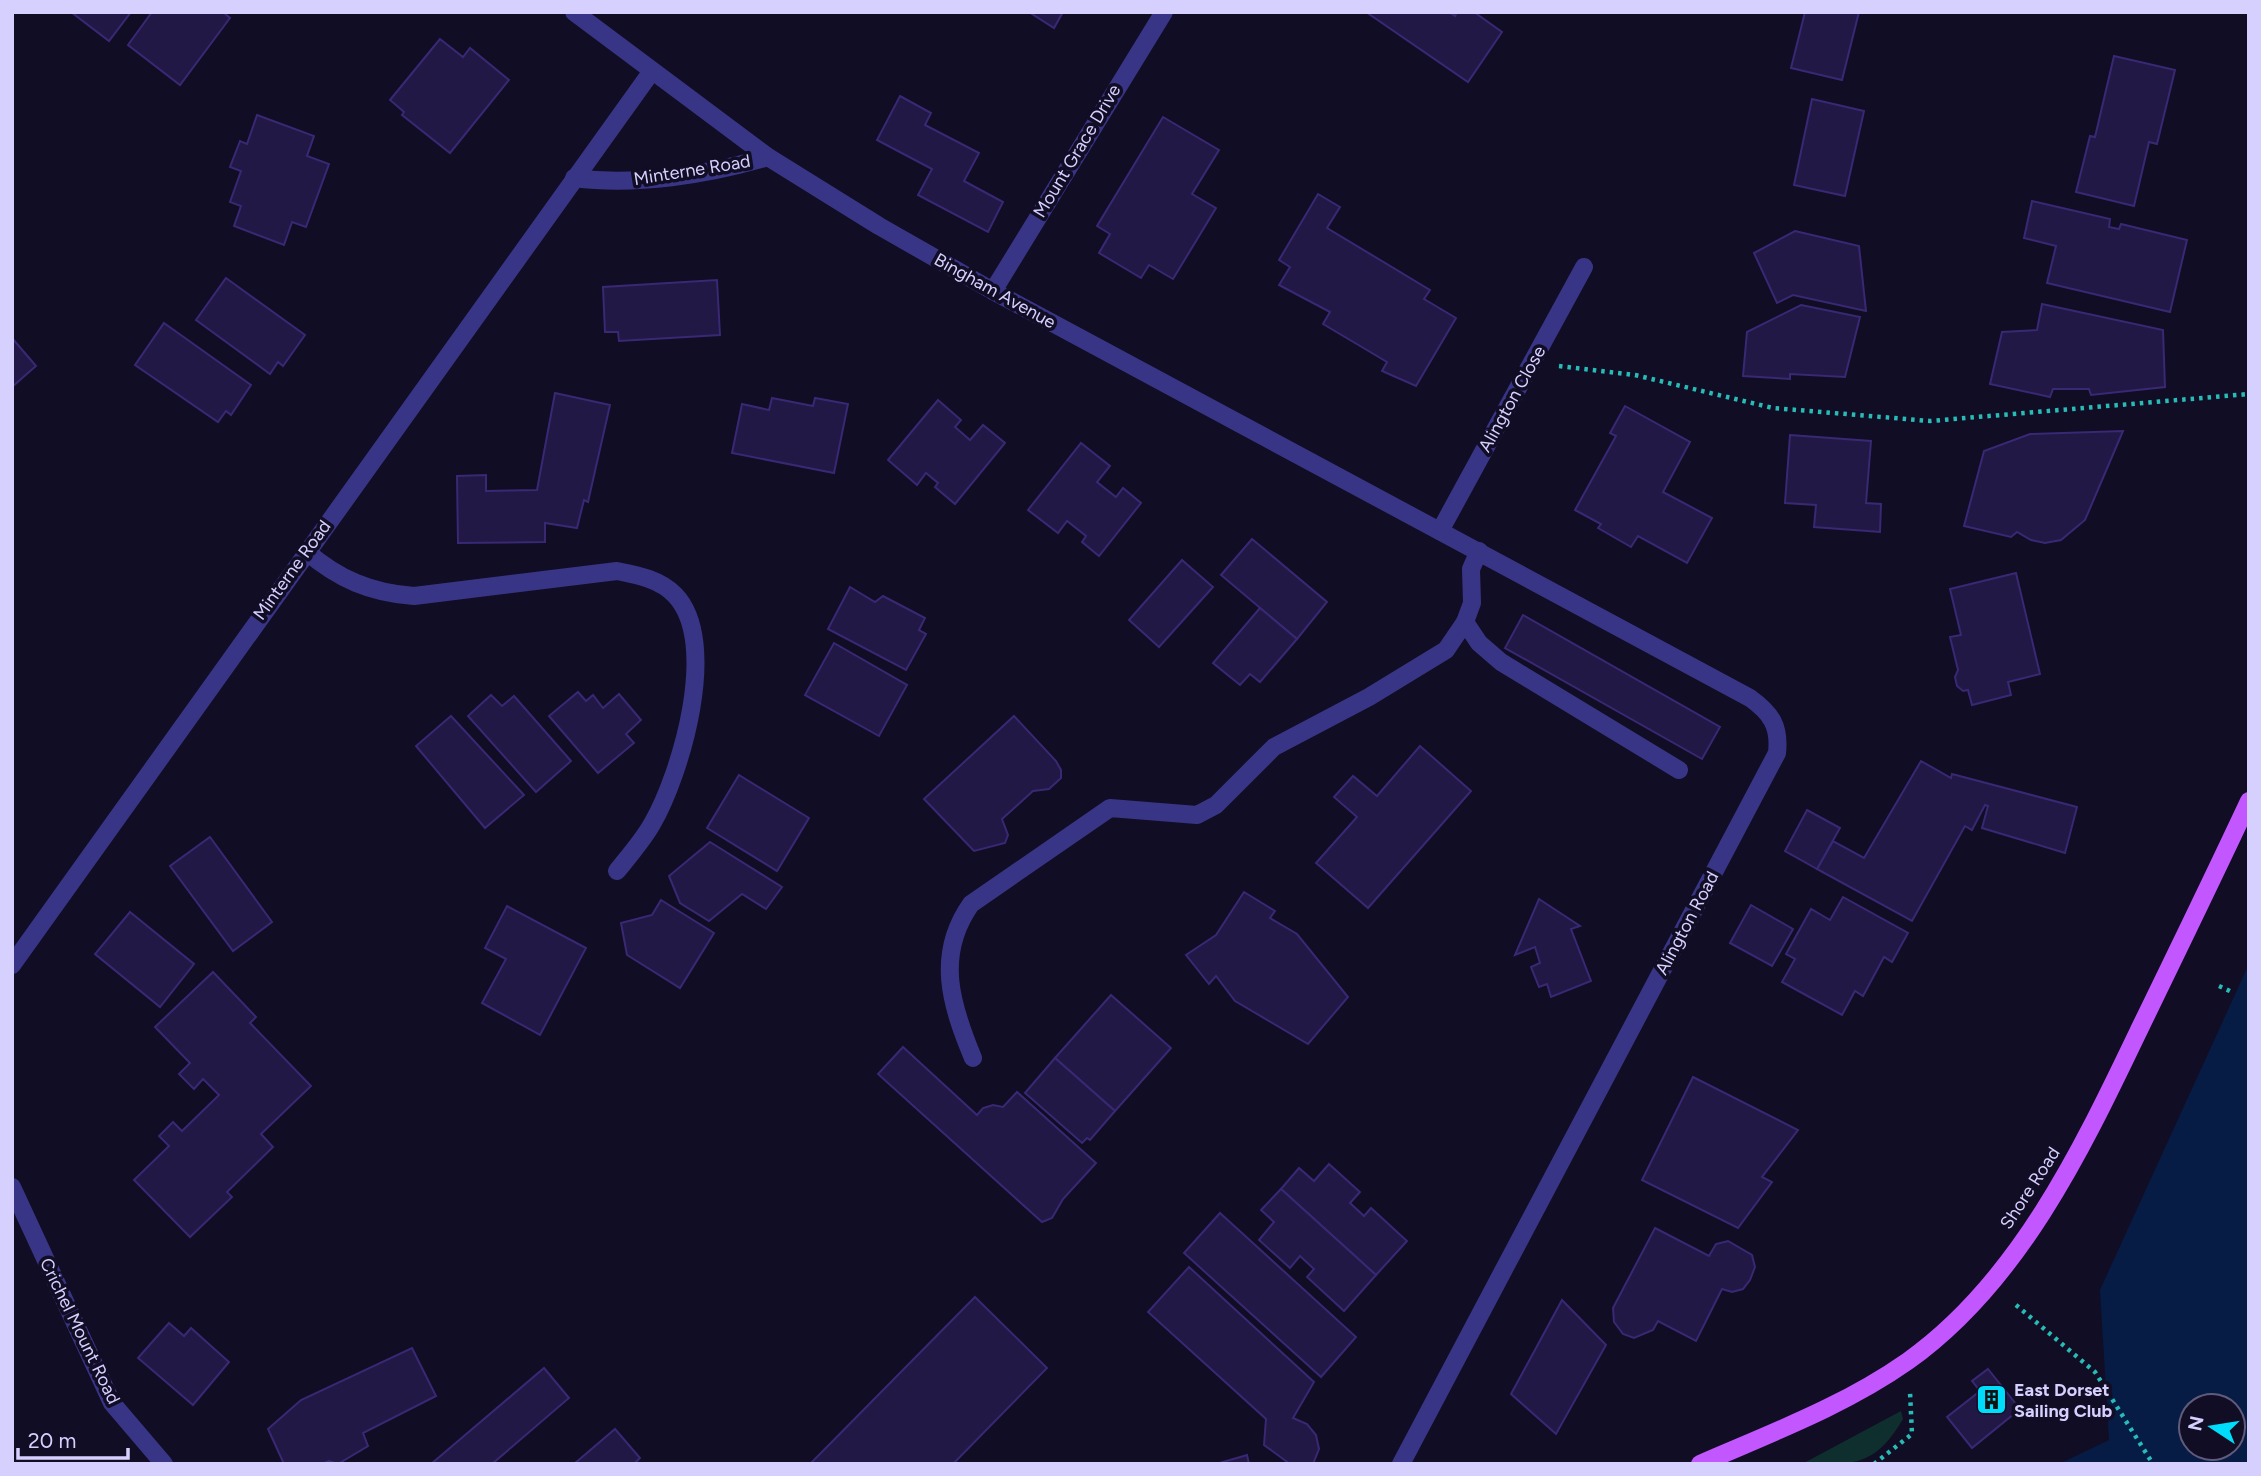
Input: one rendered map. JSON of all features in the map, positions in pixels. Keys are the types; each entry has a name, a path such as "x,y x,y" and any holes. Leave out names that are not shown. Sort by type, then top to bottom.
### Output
{"main road":[{"name":"Shore Road","path":"1700,1464 1836,1405 1908,1361 1956,1321 1999,1272 2047,1205 2088,1136 2249,801"}],"street":[{"name":"Bingham Avenue","path":"574,12 768,157 879,226 993,292 1440,531"},
{"name":"Mount Grace Drive","path":"993,292 1164,12"},
{"name":"Minterne Road","path":"12,965 652,71"},
{"name":"Minterne Road","path":"574,178 611,183 737,166 768,157"},
{"name":"Alington Close","path":"1440,531 1584,267"},
{"name":"Alington Road","path":"1401,1464 1777,753 1779,736 1768,711 1750,698 1440,531"},
{"path":"306,551 342,579 387,594 414,596 617,571 649,578 676,595 692,625 696,670 690,717 676,774 652,824 617,871"},
{"path":"972,1058 954,1011 949,973 951,947 957,923 971,904 1110,808 1197,815 1216,805 1274,747 1415,670 1446,650 1465,622 1472,603 1471,569 1479,551"},
{"path":"1465,622 1479,643 1501,662 1679,770"},
{"name":"Crichel Mount Road","path":"12,1187 112,1403 164,1464"}],"path":[{"path":"1532,363 1635,375 1773,408 1930,421 2249,394"},
{"path":"2219,986 2234,993"},
{"path":"2016,1305 2095,1373 2153,1464"},
{"path":"1874,1464 1912,1434 1910,1391"}],"green space":[{"path":"1901,1411 1903,1419 1882,1447 1872,1455 1849,1463 1802,1464"}],"water":[{"path":"2249,964 2249,1464 2059,1464 2109,1440 2100,1290"}],"building":[{"path":"71,12 131,12 109,41"},
{"path":"152,12 223,12 230,18 180,85 128,45"},
{"path":"1029,12 1063,12 1054,28"},
{"path":"1366,12 1449,12 1455,16 1457,12 1474,12 1502,32 1468,82"},
{"path":"1805,12 1859,12 1842,80 1791,68"},
{"path":"440,39 463,57 470,48 509,80 450,153 402,115 404,112 390,100"},
{"path":"2114,56 2175,70 2157,144 2149,142 2134,206 2076,192 2090,136 2095,137"},
{"path":"900,96 931,113 925,125 979,153 964,181 1003,202 988,232 918,195 932,169 877,140"},
{"path":"1812,99 1864,111 1845,196 1794,185"},
{"path":"257,115 314,136 307,156 329,164 306,227 292,222 284,245 234,226 241,206 230,202 241,171 230,167 240,141 247,144"},
{"path":"1163,117 1219,150 1192,194 1216,208 1173,279 1149,265 1141,278 1099,253 1110,234 1097,226"},
{"path":"1318,194 1340,207 1327,228 1430,290 1424,299 1456,318 1416,386 1382,371 1387,362 1323,324 1330,312 1279,285 1290,267 1279,260"},
{"path":"2032,201 2110,219 2109,227 2119,229 2121,224 2187,240 2170,312 2047,283 2056,246 2024,238"},
{"path":"1795,231 1859,246 1866,311 1793,295 1777,303 1754,253"},
{"path":"226,278 305,335 283,366 278,362 270,374 196,320"},
{"path":"717,280 720,335 619,341 618,332 605,332 603,287"},
{"path":"2042,304 2163,330 2165,387 2091,395 2089,389 2053,389 2050,397 1990,384 2002,332 2037,330"},
{"path":"1801,305 1860,317 1845,377 1790,374 1790,379 1743,376 1747,332"},
{"path":"164,323 251,385 231,415 226,411 218,422 135,365"},
{"path":"12,338 36,366 12,387"},
{"path":"555,393 610,405 588,502 584,500 577,528 545,523 545,542 458,543 457,476 486,475 486,491 537,490"},
{"path":"772,398 813,406 815,398 848,404 834,473 732,453 742,404 769,410"},
{"path":"938,400 961,420 955,427 970,440 983,425 1005,443 955,504 935,487 938,483 926,473 917,485 888,460"},
{"path":"1625,406 1690,442 1663,492 1712,518 1687,563 1638,536 1631,547 1598,528 1601,524 1575,510 1616,436 1610,433"},
{"path":"2123,431 2085,520 2061,540 2045,543 2031,540 2017,532 2011,537 1964,526 1984,451 2030,434"},
{"path":"1790,435 1871,441 1866,503 1881,504 1880,532 1814,527 1816,505 1785,503"},
{"path":"1081,443 1110,466 1097,482 1116,497 1123,488 1141,503 1099,556 1082,542 1086,536 1067,521 1058,533 1028,510"},
{"path":"1252,539 1327,602 1297,639 1221,575"},
{"path":"1182,560 1213,587 1159,647 1129,620"},
{"path":"2016,573 2040,674 2008,682 2011,695 1972,705 1968,690 1963,691 1957,686 1955,677 1958,670 1950,637 1961,635 1950,589"},
{"path":"850,587 875,602 883,596 925,618 919,630 926,634 906,670 828,629"},
{"path":"1260,608 1297,639 1260,682 1250,674 1240,685 1213,663"},
{"path":"1523,615 1720,727 1702,759 1505,648"},
{"path":"834,643 907,685 879,736 805,695"},
{"path":"578,692 586,701 593,695 603,708 619,694 641,720 626,734 634,743 598,773 549,716"},
{"path":"491,695 502,706 514,696 571,761 536,792 468,716"},
{"path":"451,716 524,795 485,828 416,746"},
{"path":"1014,716 1056,761 1061,770 1061,778 1049,789 1033,791 1002,819 1008,835 1005,843 974,851 924,799"},
{"path":"1420,746 1471,791 1368,908 1316,863 1357,817 1334,797 1353,776 1377,796"},
{"path":"1921,761 1951,778 1952,774 2077,807 2065,853 1982,828 1988,806 1985,805 1972,830 1965,826 1912,921 1817,869 1833,841 1864,858"},
{"path":"739,775 809,818 777,871 707,828"},
{"path":"1807,810 1840,828 1817,869 1785,851"},
{"path":"210,837 272,922 233,951 170,866"},
{"path":"710,842 782,887 766,909 742,894 709,921 680,903 669,876"},
{"path":"1244,892 1275,911 1270,918 1297,934 1348,997 1308,1044 1235,1001 1216,976 1209,984 1186,955 1216,935"},
{"path":"1843,897 1908,933 1892,962 1884,957 1863,996 1855,991 1842,1015 1782,982 1795,959 1786,954 1811,909 1830,920"},
{"path":"1539,899 1580,926 1571,929 1591,981 1551,997 1547,984 1539,987 1531,967 1540,963 1535,947 1515,955"},
{"path":"661,900 714,933 680,988 627,955 621,923 652,915"},
{"path":"1751,905 1793,929 1772,966 1730,943"},
{"path":"507,906 586,948 540,1035 482,1003 506,959 485,948"},
{"path":"130,912 194,964 160,1007 95,954"},
{"path":"213,972 256,1017 250,1023 311,1086 261,1134 273,1147 227,1192 232,1197 190,1237 134,1180 169,1146 159,1136 173,1122 182,1131 219,1095 203,1079 194,1089 179,1074 190,1063 155,1027"},
{"path":"1111,995 1171,1048 1115,1111 1055,1058"},
{"path":"903,1047 977,1115 983,1108 993,1105 1003,1107 1017,1092 1096,1163 1063,1199 1052,1218 1042,1222 878,1074"},
{"path":"1055,1058 1115,1111 1090,1140 1087,1138 1082,1143 1025,1093"},
{"path":"1693,1077 1798,1130 1762,1177 1772,1182 1738,1228 1642,1180"},
{"path":"1329,1164 1360,1192 1350,1203 1364,1216 1371,1208 1407,1241 1376,1275 1281,1189 1299,1168 1314,1181"},
{"path":"1281,1189 1376,1275 1344,1311 1307,1277 1314,1269 1300,1256 1290,1268 1259,1240 1274,1222 1261,1210"},
{"path":"1220,1213 1356,1337 1321,1377 1184,1253"},
{"path":"1655,1228 1709,1256 1716,1244 1728,1241 1752,1255 1755,1267 1750,1280 1743,1289 1732,1292 1722,1289 1696,1341 1658,1321 1653,1330 1634,1338 1623,1334 1614,1322 1613,1308"},
{"path":"1189,1267 1314,1382 1293,1418 1307,1424 1316,1435 1319,1449 1313,1464 1290,1464 1264,1445 1266,1419 1148,1312"},
{"path":"975,1297 1047,1368 953,1464 810,1464"},
{"path":"1562,1300 1606,1345 1556,1434 1511,1394"},
{"path":"169,1323 184,1336 191,1328 229,1362 193,1405 138,1358"},
{"path":"412,1348 436,1396 363,1433 368,1446 338,1464 329,1461 322,1464 284,1464 268,1429 301,1400"},
{"path":"544,1368 569,1398 492,1464 431,1464"},
{"name":"East Dorset Sailing Club","path":"1988,1369 2020,1409 1972,1448 1947,1417 1980,1391 1972,1381"},
{"path":"615,1429 640,1458 634,1464 574,1464"},
{"path":"1247,1455 1249,1464 1216,1464"}],"place":[{"name":"East Dorset Sailing Club","path":"1991,1400"}]}
